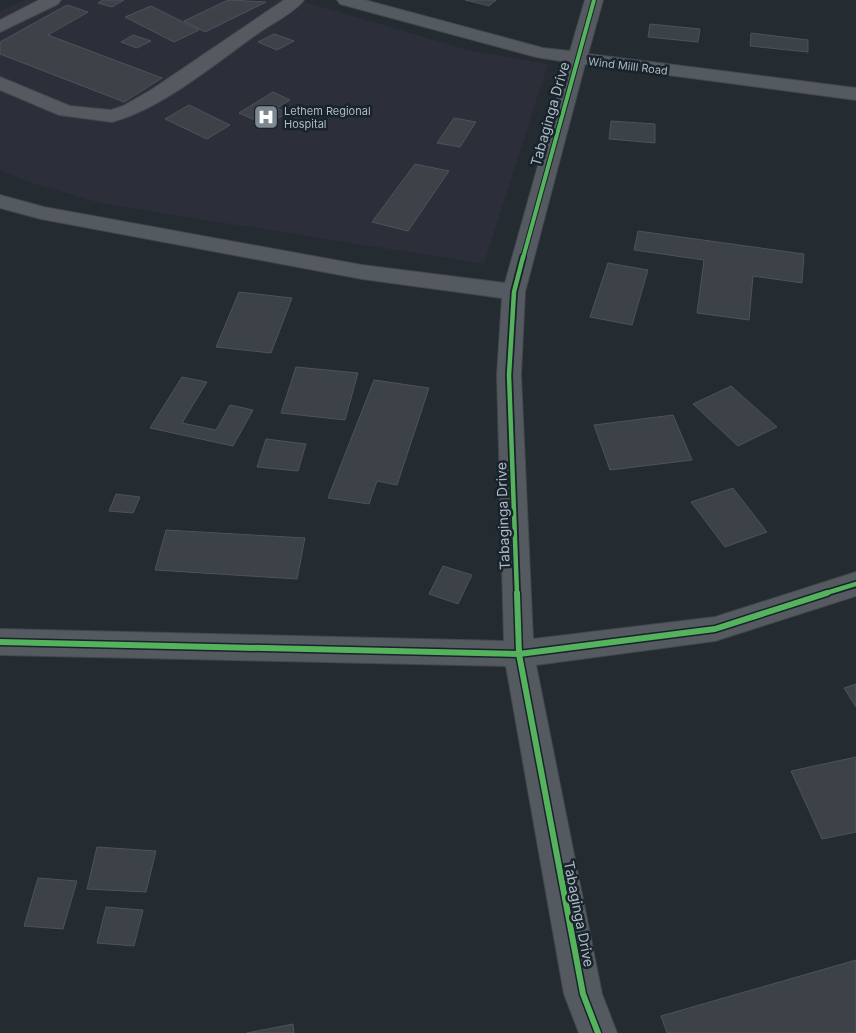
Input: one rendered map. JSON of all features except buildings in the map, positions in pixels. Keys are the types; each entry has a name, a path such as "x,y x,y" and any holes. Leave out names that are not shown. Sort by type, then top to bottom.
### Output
{"street":[{"path":"0,27 52,0"},
{"path":"0,83 66,111 112,116 130,110 158,94 295,0"},
{"name":"Wind Milll Road","path":"346,0 542,54 856,94"},
{"name":"Tabaginga Drive","path":"594,0 538,194 514,292 509,375 519,654 583,994 598,1033"},
{"path":"0,201 41,213 362,272 514,292"},
{"path":"0,642 519,654 715,629 856,584"}],"shaded area":[{"name":"Lethem Regional Hospital","path":"25,0 299,0 468,50 548,64 484,264 103,204 29,182 0,170 0,11"}],"cycle path":[{"path":"594,0 539,194 514,292 509,375 519,654 583,994 598,1033"},
{"path":"0,642 519,654 715,629 856,584"}],"place":[{"name":"Lethem Regional Hospital","path":"266,117"}]}
